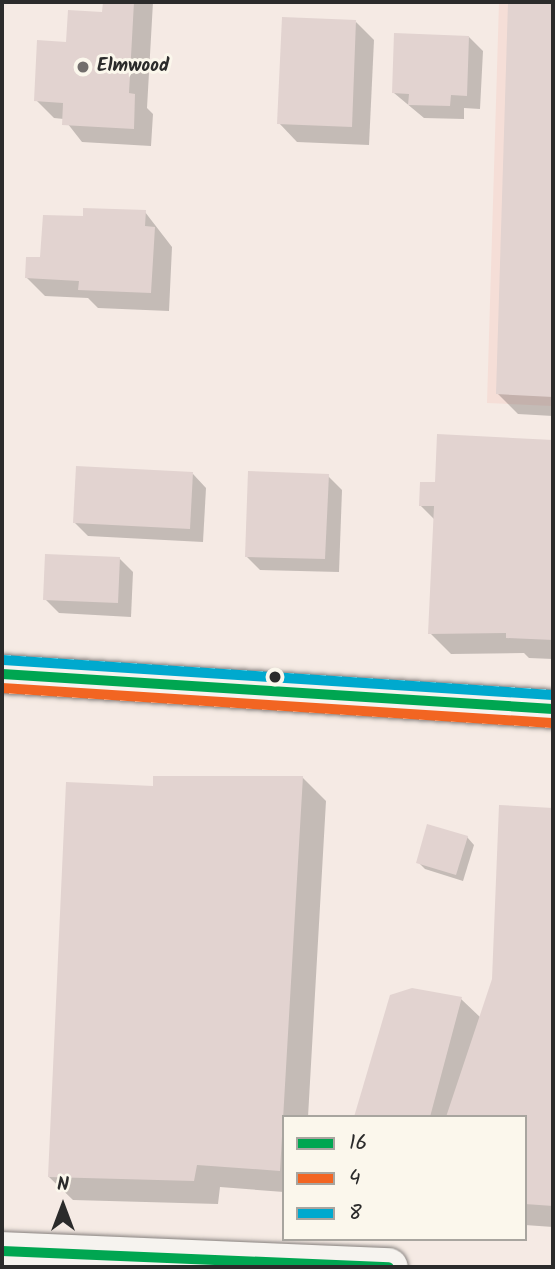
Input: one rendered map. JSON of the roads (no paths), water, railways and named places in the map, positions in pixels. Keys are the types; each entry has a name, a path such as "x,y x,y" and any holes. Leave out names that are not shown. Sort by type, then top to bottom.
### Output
{"main road":[{"path":"2,674 553,709"},
{"path":"2,1251 389,1267"}],"place":[{"name":"Elmwood","path":"83,67"}]}
